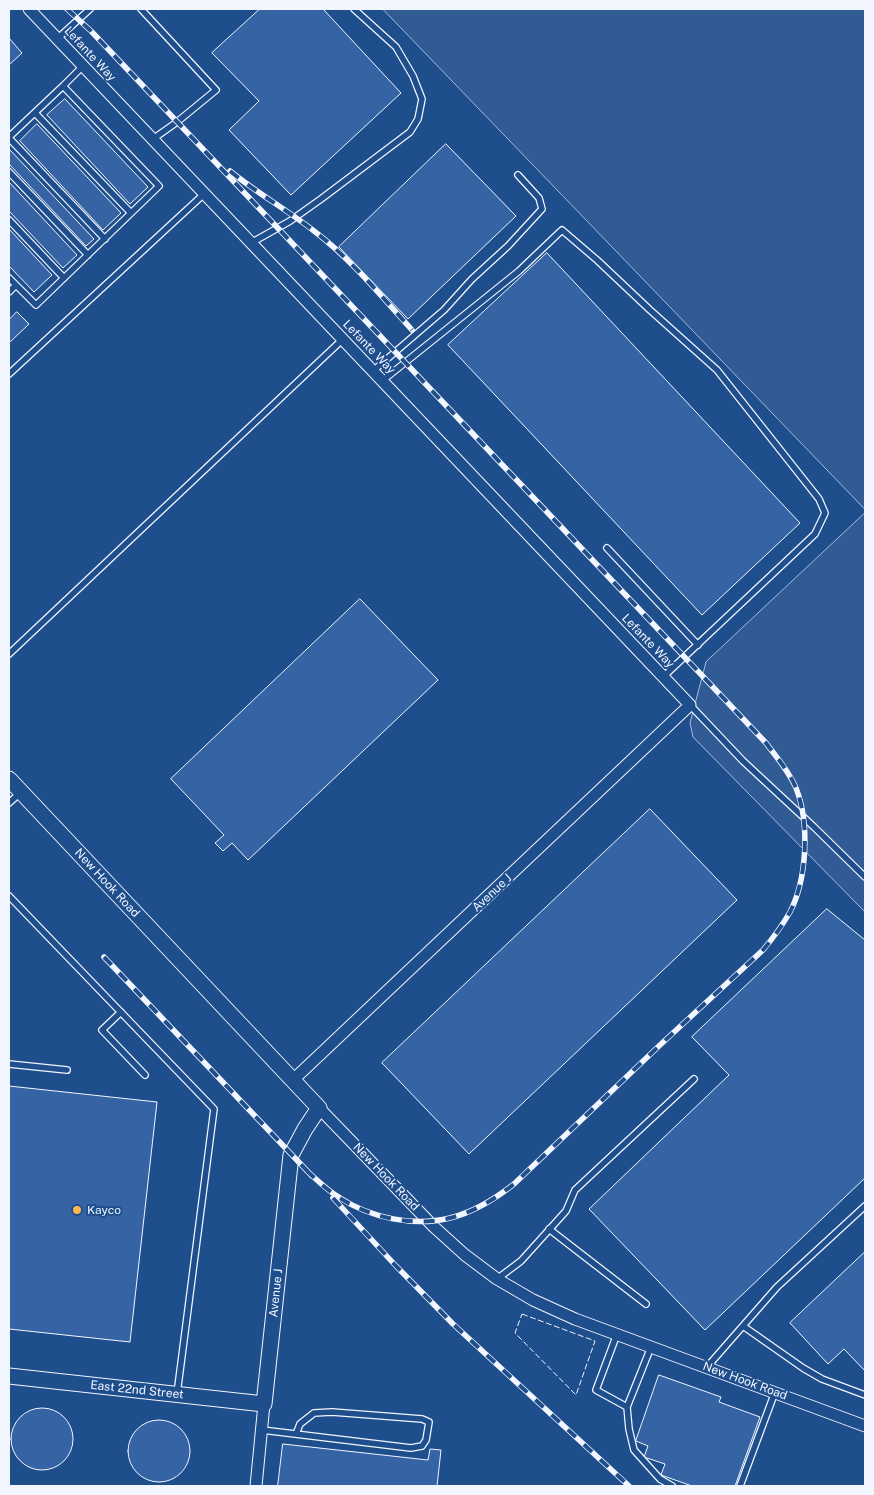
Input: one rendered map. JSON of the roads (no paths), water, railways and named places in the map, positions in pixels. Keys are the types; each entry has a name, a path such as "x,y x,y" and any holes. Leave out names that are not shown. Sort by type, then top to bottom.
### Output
{"street":[{"name":"Lefante Way","path":"29,9 690,705"},
{"name":"Avenue J","path":"293,1080 690,705"},
{"name":"New Hook Road","path":"9,778 319,1108 434,1227 465,1256 497,1279 534,1300 575,1319 865,1425"},
{"name":"Avenue J","path":"256,1486 291,1155 319,1108"},
{"name":"East 22nd Street","path":"9,1376 264,1404"}],"lane":[{"path":"57,39 90,9"},
{"path":"141,9 216,90 153,139"},
{"path":"251,243 290,221 322,199 410,132 418,119 422,99 413,76 396,47 354,9"},
{"path":"83,66 9,137 105,239"},
{"path":"9,278 36,305 158,186 63,86"},
{"path":"35,113 131,213"},
{"path":"9,172 88,255"},
{"path":"373,371 444,310 542,209 539,198 518,176"},
{"path":"9,374 204,194"},
{"path":"9,220 64,278"},
{"path":"382,381 519,271 562,230 717,370 819,499 824,513 815,534 663,677"},
{"path":"9,292 16,285"},
{"path":"9,654 342,339"},
{"path":"607,548 698,644"},
{"path":"690,705 743,761 865,877"},
{"path":"9,803 21,792"},
{"path":"9,896 214,1109 177,1394"},
{"path":"120,1012 102,1030 145,1075"},
{"path":"9,1064 67,1070"},
{"path":"497,1279 521,1261 566,1211 575,1190 694,1079"},
{"path":"707,1368 777,1287 865,1206"},
{"path":"549,1229 646,1304"},
{"path":"743,1326 822,1379 865,1395"},
{"path":"616,1334 596,1390 627,1406"},
{"path":"651,1347 627,1406 629,1429 634,1450 660,1479 672,1486"},
{"path":"740,1486 774,1392"},
{"path":"262,1430 411,1448 422,1446 426,1440 429,1422 422,1419 332,1412 314,1413 300,1424 296,1434"}],"railway":[{"path":"67,9 91,31 766,743 790,776 800,802 805,834 805,851 800,884 790,912 774,936 763,950 507,1190 484,1204 450,1218 436,1221 408,1221 393,1219 352,1205 323,1186 307,1171"},
{"path":"230,171 328,242 365,278 412,330"},
{"path":"104,957 312,1176"},
{"path":"333,1198 453,1324 629,1486"}],"place":[{"name":"Kayco","path":"77,1210"}]}
